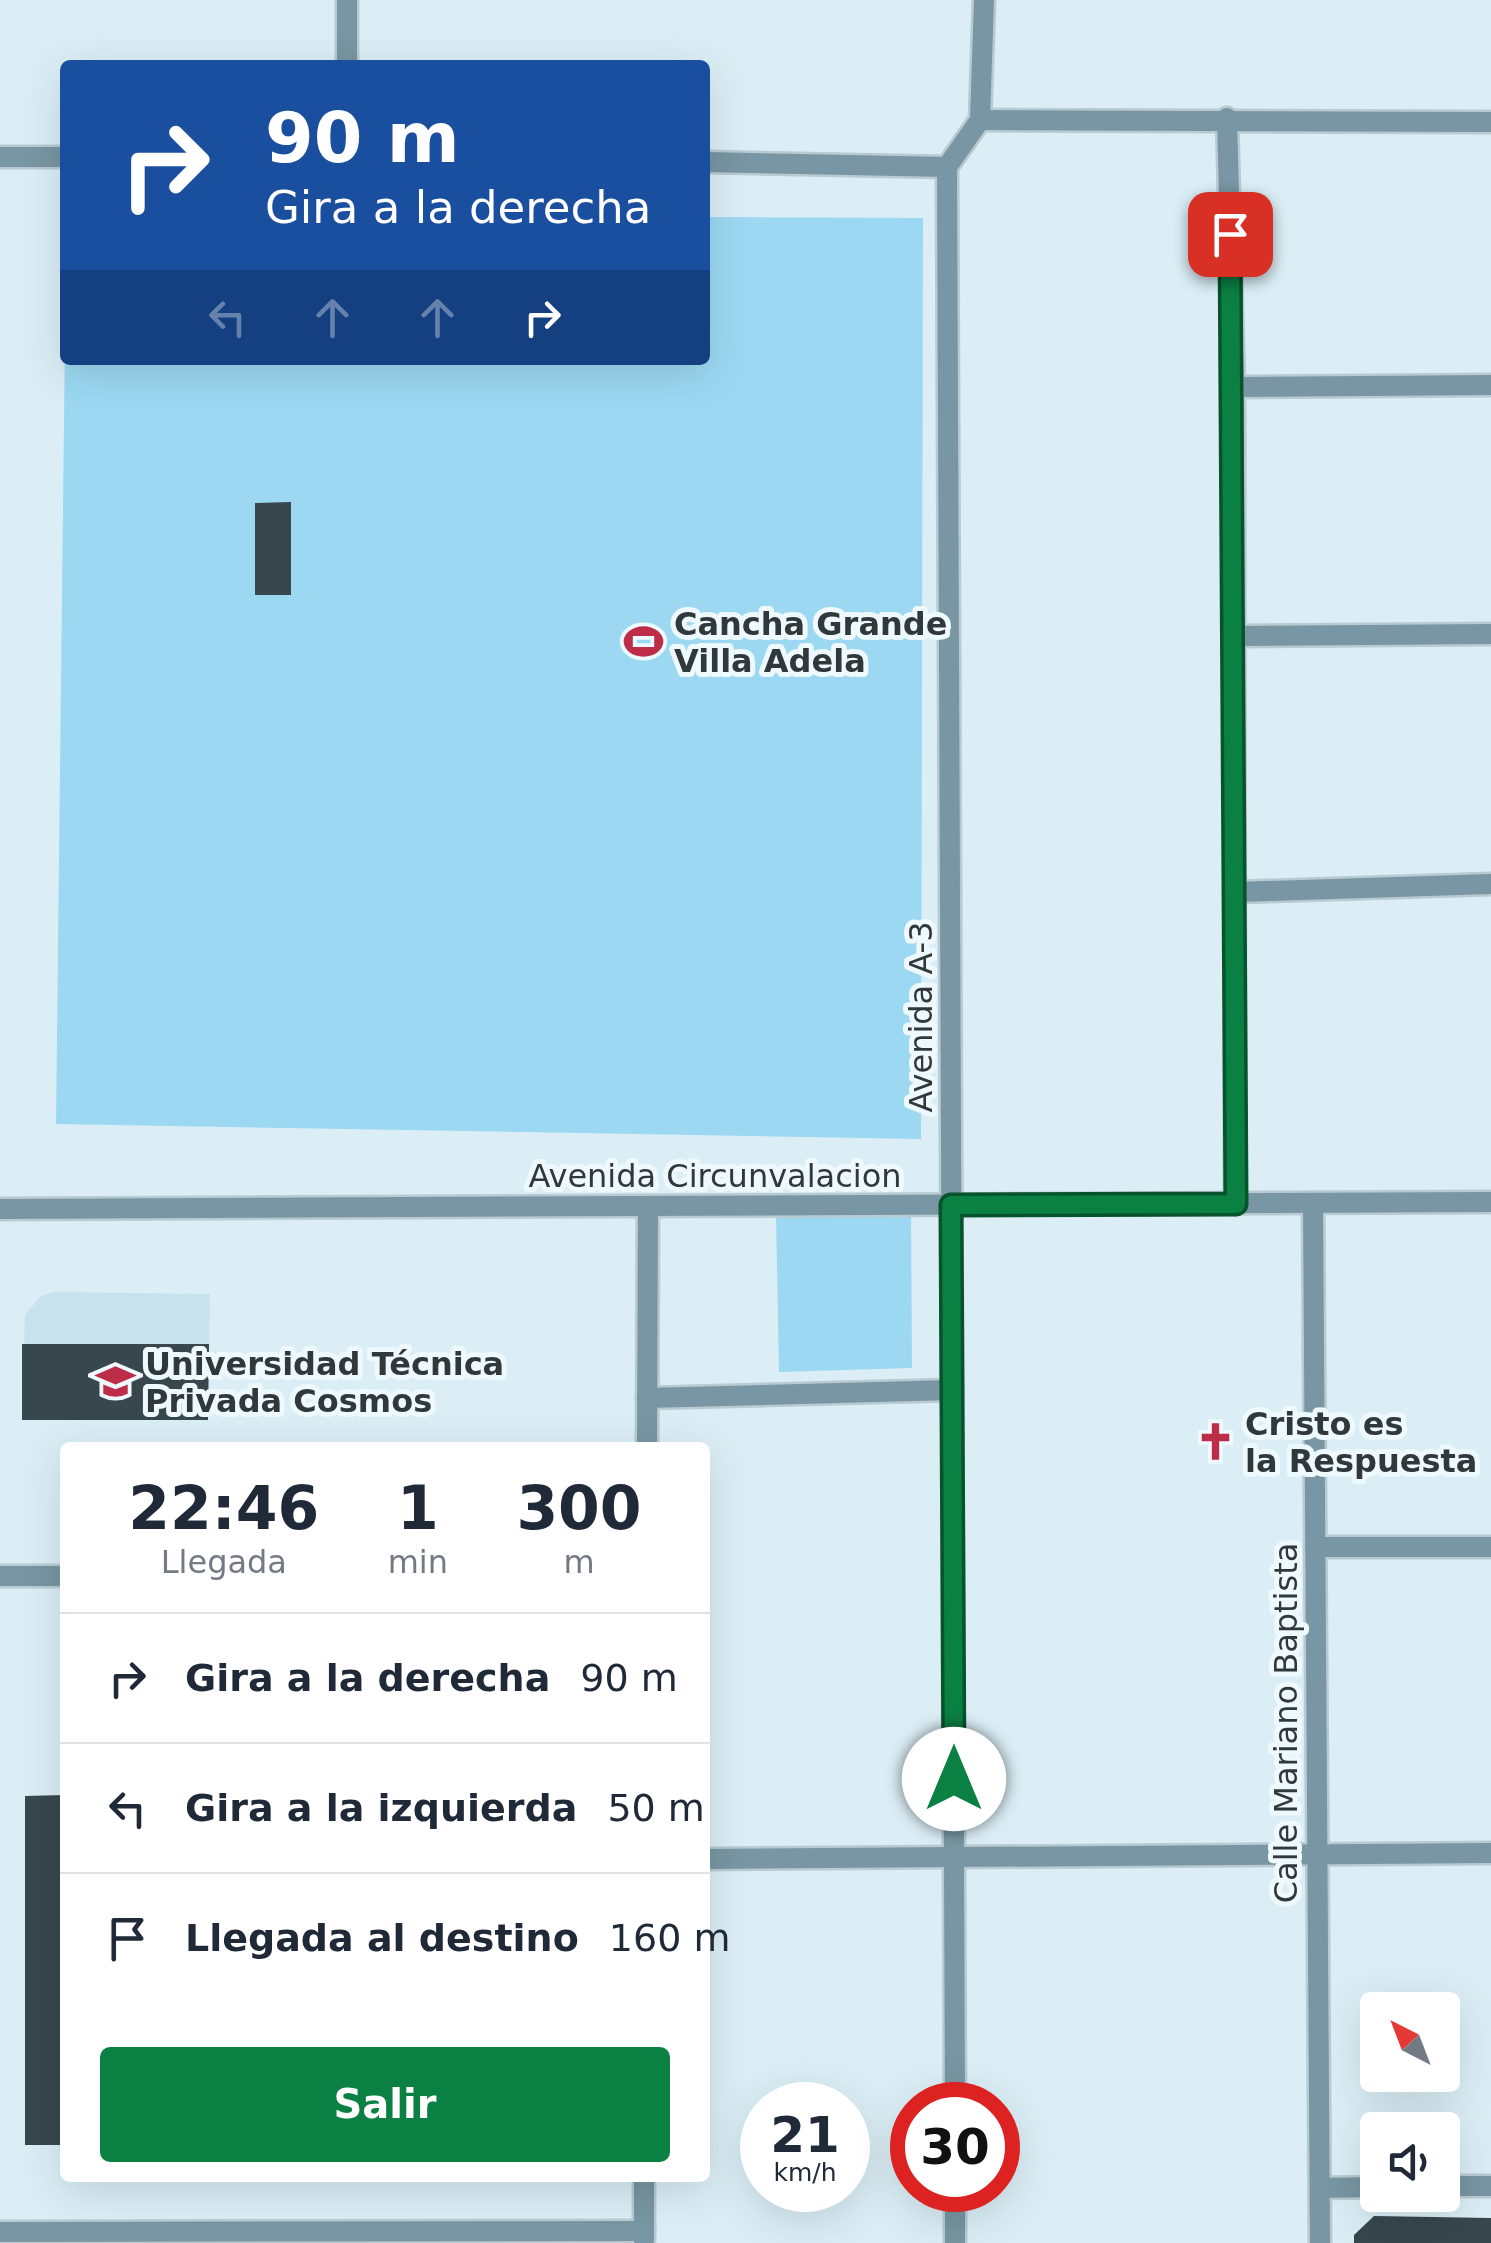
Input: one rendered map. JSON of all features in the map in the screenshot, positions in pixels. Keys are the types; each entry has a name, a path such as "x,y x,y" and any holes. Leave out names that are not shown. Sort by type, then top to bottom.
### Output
{"street":[{"path":"347,0 347,60"},
{"path":"710,162 948,166 980,120 984,0"},
{"path":"1227,118 1234,387 1236,1204"},
{"path":"980,120 1491,122"},
{"path":"0,157 60,157"},
{"name":"Avenida A-3","path":"948,166 955,2082"},
{"path":"1234,387 1491,385"},
{"path":"1235,636 1491,634"},
{"path":"1236,892 1491,884"},
{"name":"Avenida Circunvalacion","path":"0,1209 1491,1202"},
{"name":"Calle Mariano Baptista","path":"1313,1203 1320,2243"},
{"path":"647,1442 648,1206"},
{"path":"647,1398 952,1390"},
{"path":"1315,1547 1491,1547"},
{"path":"0,1576 60,1576"},
{"path":"710,1858 1491,1853"},
{"path":"0,2232 644,2237 644,2182"},
{"path":"1460,2186 1491,2186"},
{"path":"1320,2188 1360,2187"},
{"path":"955,2212 955,2243"}],"shaded area":[{"path":"710,217 923,218 921,1139 56,1124 65,365 710,365"},
{"path":"911,1206 912,1368 779,1372 776,1215"},
{"name":"Universidad Técnica Privada Cosmos","path":"53,1292 210,1294 208,1420 22,1420 25,1315 40,1297"}],"building":[{"path":"291,502 291,595 255,595 255,503"},
{"name":"Universidad Técnica Privada Cosmos","path":"22,1344 209,1344 208,1420 22,1420"},
{"path":"60,1795 60,2145 25,2145 25,1796"},
{"path":"1374,2216 1491,2218 1491,2243 1354,2243 1354,2235"}],"place":[{"name":"Cancha Grande Villa Adela","path":"644,642"},
{"name":"Universidad Técnica Privada Cosmos","path":"115,1382"},
{"name":"Cristo es la Respuesta","path":"1215,1442"}],"route":[{"path":"954,1779 951,1205 1236,1204 1234,387 1230,234"}]}
